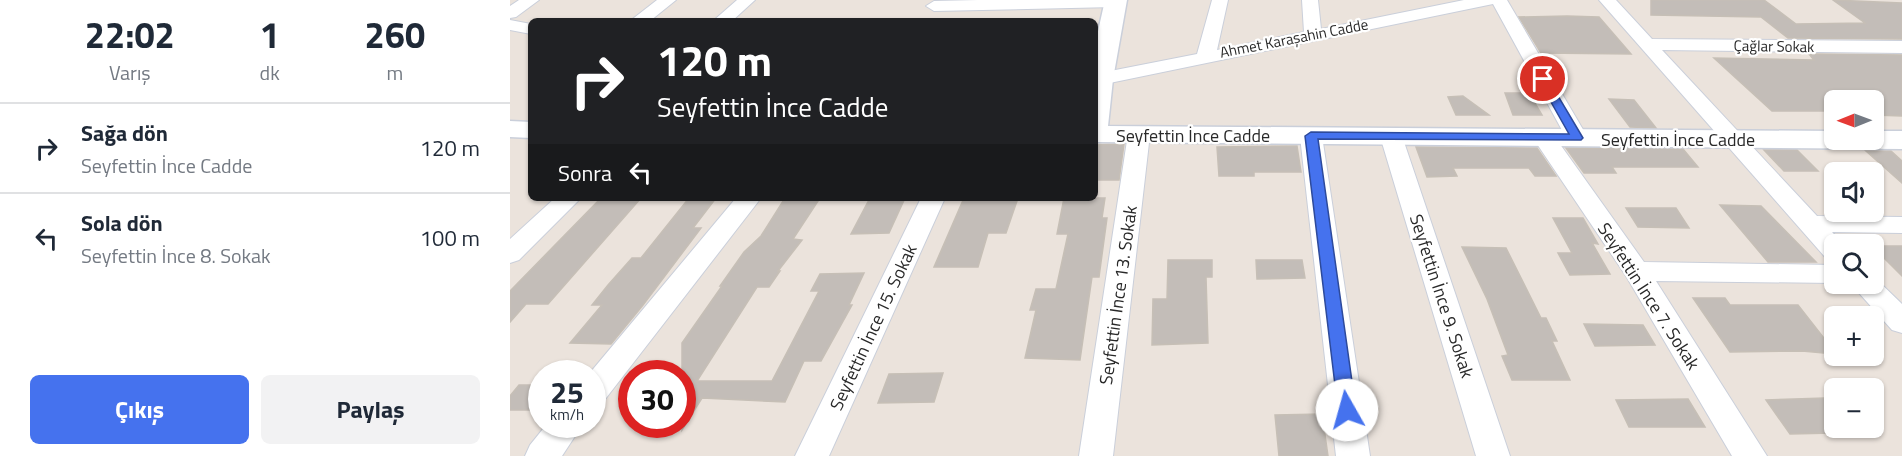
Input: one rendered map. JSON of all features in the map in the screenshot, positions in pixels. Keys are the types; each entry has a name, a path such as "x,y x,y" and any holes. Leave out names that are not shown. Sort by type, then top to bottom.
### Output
{"main road":[{"path":"1098,102 1115,1"},
{"path":"510,129 528,130"},
{"name":"Seyfettin İnce Cadde","path":"1098,134 1902,140"}],"street":[{"path":"510,13 531,0"},
{"path":"643,18 668,0"},
{"path":"726,18 747,0"},
{"path":"1206,56 1220,0"},
{"path":"1310,0 1313,36"},
{"path":"1389,0 1391,19"},
{"path":"1487,0 1577,138"},
{"name":"Ahmet Karaşahin Cadde","path":"1101,79 1487,0"},
{"path":"1606,0 1824,240"},
{"path":"926,18 936,3 1115,1"},
{"path":"510,25 528,28"},
{"name":"Çağlar Sokak","path":"1647,44 1902,47"},
{"name":"Seyfettin İnce 13. Sokak","path":"1096,456 1139,134"},
{"path":"1311,136 1353,456"},
{"name":"Seyfettin İnce 9. Sokak","path":"1391,136 1493,456"},
{"name":"Seyfettin İnce 7. Sokak","path":"1544,138 1636,271 1750,456"},
{"path":"510,254 566,201"},
{"path":"606,376 747,201"},
{"name":"Seyfettin İnce 15. Sokak","path":"812,456 932,201"},
{"path":"1809,224 1902,225"},
{"path":"510,226 541,226"},
{"path":"1636,271 1824,274"},
{"path":"1875,294 1902,322"},
{"path":"542,456 556,438"}],"building":[{"path":"1651,0 1764,0 1796,24 1865,23 1833,0 1902,3 1902,39 1788,38 1761,17 1651,15"},
{"path":"1519,17 1599,17 1631,54 1541,53"},
{"path":"1809,54 1902,55 1902,116 1884,115 1884,90 1824,90 1824,111 1772,111 1714,58 1814,60"},
{"path":"1505,93 1529,93 1542,115 1513,115"},
{"path":"1463,96 1489,115 1456,115 1448,97"},
{"path":"1609,99 1634,100 1656,128 1630,127"},
{"path":"1124,144 1119,180 1098,180 1098,145"},
{"path":"1297,146 1301,172 1254,172 1254,176 1219,176 1217,147"},
{"path":"1416,147 1537,148 1556,176 1535,176 1529,168 1453,168 1457,176 1427,177"},
{"path":"1566,148 1683,149 1698,167 1612,167 1616,173 1584,173"},
{"path":"1764,150 1797,150 1818,171 1784,171"},
{"path":"1866,151 1891,151 1902,161 1902,183 1884,167 1884,162 1878,162"},
{"path":"1098,198 1105,198 1102,218 1107,218 1099,277 1092,277 1080,360 1025,358 1036,310 1030,310 1036,289 1056,289 1068,234 1057,234 1063,201 1098,201"},
{"path":"598,201 638,201 548,304 526,304 510,322 510,291"},
{"path":"687,201 714,201 693,228 701,228 611,344 570,343 602,305 592,305 608,285 632,258 641,258"},
{"path":"783,201 818,201 793,239 802,240 778,271 780,271 769,287 757,287 697,381 772,381 819,291 811,291 820,274 864,273 849,305 852,305 821,361 804,361 785,402 702,398 696,408 696,360 682,360 682,343 744,252 761,236"},
{"path":"868,201 904,201 889,233 851,234"},
{"path":"963,201 1017,201 1006,233 988,233 978,267 934,267"},
{"path":"1720,205 1761,206 1816,262 1768,262"},
{"path":"1626,208 1676,208 1689,228 1638,227"},
{"path":"1553,218 1583,218 1598,244 1592,243 1610,274 1570,275 1558,253 1572,253"},
{"path":"1884,246 1902,246 1902,276 1884,258"},
{"path":"1462,247 1506,248 1541,318 1546,318 1557,341 1552,341 1570,380 1512,380 1502,356 1508,355 1487,299"},
{"path":"1168,260 1212,260 1212,277 1206,277 1208,343 1152,345 1153,299 1167,299"},
{"path":"1256,260 1302,260 1305,278 1257,279"},
{"path":"1693,298 1725,298 1730,305 1798,305 1824,338 1824,353 1802,351 1730,352"},
{"path":"1584,324 1643,325 1655,345 1595,346"},
{"path":"943,373 934,402 878,403 889,374"},
{"path":"519,385 528,385 528,410 510,410 510,396"},
{"path":"1824,398 1824,433 1790,434 1766,400"},
{"path":"1688,399 1705,427 1629,427 1616,400"},
{"path":"1322,414 1328,456 1279,456 1275,415"}],"route":[{"path":"1347,410 1311,136 1577,138 1543,79"}]}
